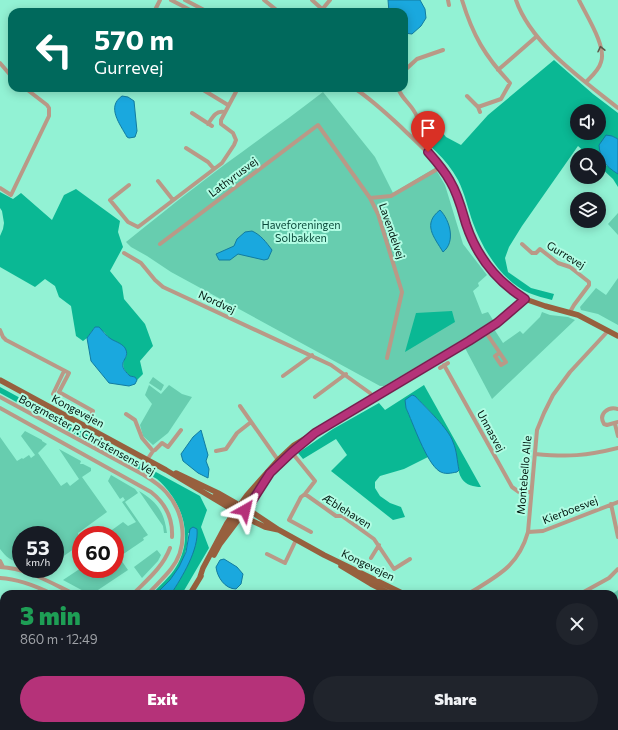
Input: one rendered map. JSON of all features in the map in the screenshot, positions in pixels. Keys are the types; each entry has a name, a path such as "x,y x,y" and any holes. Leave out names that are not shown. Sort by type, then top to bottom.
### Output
{"main road":[{"path":"192,590 220,544 268,471 278,460 315,433 374,399 485,331 512,311 525,299 586,318 618,336"},
{"name":"Kongevejen","path":"0,380 166,470 177,478 324,555 396,590"},
{"path":"200,578 203,568 225,527 242,511 270,473 291,451"},
{"name":"Kongevejen","path":"166,470 179,474 205,486 242,511 277,530"},
{"name":"Kongevejen","path":"324,555 382,590"}],"street":[{"path":"172,0 187,8"},
{"path":"185,0 200,8"},
{"path":"264,0 274,8"},
{"path":"312,0 319,8"},
{"path":"323,8 330,0"},
{"path":"462,0 474,35 488,57 510,83 504,95 497,101 478,107"},
{"path":"516,0 526,21 537,36 569,69 618,108"},
{"path":"579,0 597,36 603,53 602,62 586,82"},
{"path":"498,70 537,36"},
{"path":"408,67 417,59 442,50"},
{"path":"0,63 8,72"},
{"path":"0,188 11,195 13,193 49,116 49,108 47,105 30,92"},
{"path":"207,92 228,105"},
{"path":"130,185 110,200 128,222 138,227 222,163 236,140 233,133 221,124 224,112 236,92"},
{"path":"363,92 422,147 441,168 451,182 470,235 480,256 504,284 525,299"},
{"path":"399,92 400,95 414,109 417,117"},
{"path":"467,96 478,107 480,112"},
{"path":"192,113 210,125 214,115 217,112 224,112"},
{"name":"Lavendelvej","path":"318,125 370,198 378,214 402,292 387,358"},
{"name":"Lathyrusvej","path":"160,244 318,125"},
{"path":"186,148 208,162 214,169"},
{"path":"370,198 391,196 441,168"},
{"path":"158,181 173,200"},
{"name":"Gurrevej","path":"522,244 532,253 536,253 540,249 558,263 570,266 589,282 590,285 570,312"},
{"name":"Nordvej","path":"124,253 141,263 163,287 312,355 346,374 370,393 374,399"},
{"path":"0,330 3,338 6,340 69,373 60,392 94,411 92,413"},
{"path":"485,331 499,353"},
{"name":"Montebello Alle","path":"474,590 512,564 526,541 537,430 553,395 578,363 608,331"},
{"path":"283,376 312,355"},
{"name":"Unnasvej","path":"440,368 446,364 512,487 518,492 532,492"},
{"path":"53,394 64,371"},
{"path":"315,397 346,374"},
{"name":"Borgmester P. Christensens Vej","path":"0,397 142,474 160,486 172,499 179,514 182,532 180,551 171,569 152,590"},
{"path":"240,406 278,460"},
{"path":"0,408 137,483 156,496 164,506 170,521 172,537"},
{"path":"618,409 609,408 603,413 602,418 604,424 607,425 616,423 618,436"},
{"path":"126,414 135,420 142,438 152,451"},
{"path":"216,451 226,449 237,433 251,422"},
{"path":"48,434 52,425"},
{"path":"147,460 152,451 162,443 168,446 181,430"},
{"path":"535,454 580,456 618,448"},
{"name":"Æblehaven","path":"291,451 315,480 301,497 289,520 311,532"},
{"path":"137,483 142,474"},
{"name":"Æblehaven","path":"305,494 336,516 342,516 374,539 394,569 410,559"},
{"name":"Kierboesvej","path":"528,532 543,531 618,502"},
{"path":"611,504 618,537"},
{"path":"267,554 285,563 296,540"},
{"path":"371,558 379,545"},
{"path":"137,590 159,567 170,548"},
{"path":"0,561 1,567 12,569"},
{"path":"587,590 609,578 618,569"},
{"path":"0,578 21,582 44,590"},
{"path":"35,586 38,578"},
{"path":"43,578 66,590"},
{"path":"145,582 152,590"}],"green space":[{"path":"554,60 593,94 618,113 618,139 612,136 606,165 606,148 580,148 578,146 577,148 570,148 570,157 522,226 509,247 505,258 508,272 531,288 554,294 552,300 529,293 519,288 502,273 482,244 473,223 465,196 454,172 437,152 411,129 432,123 437,126 446,137 461,145 488,115"},
{"name":"Haveforeningen Solbakken","path":"323,92 375,157 393,193 435,168 445,185 463,244 487,275 478,283 479,286 473,291 482,314 488,312 493,320 384,386 380,386 171,272 131,247 126,242 213,173"},
{"path":"606,165 618,174 618,187 613,179 606,172"},
{"path":"76,189 120,221 118,232 123,247 110,271 122,286 124,299 145,324 153,346 140,361 143,374 137,380 135,377 130,376 124,369 123,364 127,355 123,346 109,338 104,332 95,327 83,341 76,336 71,306 59,297 55,286 45,279 35,287 0,267 0,236 4,223 0,208 0,192 13,199 21,193 52,220 64,195"},
{"path":"618,213 618,235 608,224"},
{"path":"618,278 618,325 598,314 581,310 580,307 596,288 606,295"},
{"path":"452,311 455,322 405,352 416,313"},
{"path":"542,312 550,315 568,317 575,320 492,399 465,348 494,329 503,343 520,331 523,334 540,317"},
{"path":"153,377 164,385 161,391 149,383"},
{"path":"149,385 161,394 169,385 182,394 192,397 168,433 153,445 143,436 140,425 152,404 145,395"},
{"path":"424,385 481,487 470,485 462,479 454,446 447,432 432,413 415,396 412,395 406,408 428,457 404,469 380,476 375,482 375,488 380,496 390,503 401,507 405,517 393,520 331,471 347,455 336,439 303,459 298,453 333,429 379,403 385,410"},
{"path":"0,387 200,496 207,510 201,527 209,548 184,590 174,590 187,565 193,550 197,533 188,533 187,546 178,570 160,590 156,590 174,571 182,555 185,543 185,531 179,508 166,488 157,479 0,393"},
{"path":"25,431 47,444 38,453 61,486 67,482 70,486 79,479 59,449 81,461 80,464 91,468 91,471 82,477 107,512 88,526 72,526 72,550 64,556 64,526 12,526 12,560 0,549 0,437 17,461 29,455 31,458 35,455 21,436"},
{"path":"111,475 135,489 138,493 125,502 148,535 143,538 144,540 124,554 124,526 117,526 123,522 128,526 136,522 122,502 125,500 123,497 120,499 108,481"},
{"path":"139,491 151,499 159,508 166,525 167,533 164,533 163,526"},
{"path":"157,550 161,555 158,561 142,578 134,567"},
{"path":"124,564 128,570 124,573"},
{"path":"72,574 72,578 116,578 98,590 82,590 63,580"}],"water":[{"path":"388,0 420,0 425,9 426,18 421,26 412,34 408,34 408,8 389,8"},
{"path":"122,96 128,97 134,101 137,131 135,137 127,137 116,116 115,105 117,100"},
{"path":"606,135 618,139 618,174 606,164 606,148 600,148 599,145 602,140 606,140"},
{"path":"440,210 447,219 450,231 449,243 443,252 431,231 432,220"},
{"path":"252,231 261,237 272,250 268,259 264,260 238,254 230,260 219,260 216,254 234,246 237,239 245,232"},
{"path":"95,327 99,327 109,338 125,348 127,353 123,367 130,376 135,377 137,380 135,384 129,386 109,383 91,361 87,338"},
{"path":"412,395 415,396 436,418 451,437 456,452 459,470 457,472 441,472 429,459 420,442 406,408 405,400"},
{"path":"201,430 208,455 206,461 209,469 208,478 198,473 183,461 181,454 193,437"},
{"path":"193,527 197,529 197,537 193,554 185,572 174,590 160,590 170,580 179,567 186,552 190,529"},
{"path":"224,559 237,567 243,574 241,584 236,589 225,585 218,575 216,567 220,560"}],"route":[{"path":"245,510 270,473 315,433 469,341 497,323 520,305 525,299 504,284 480,256 474,246 451,182 428,152"}]}
